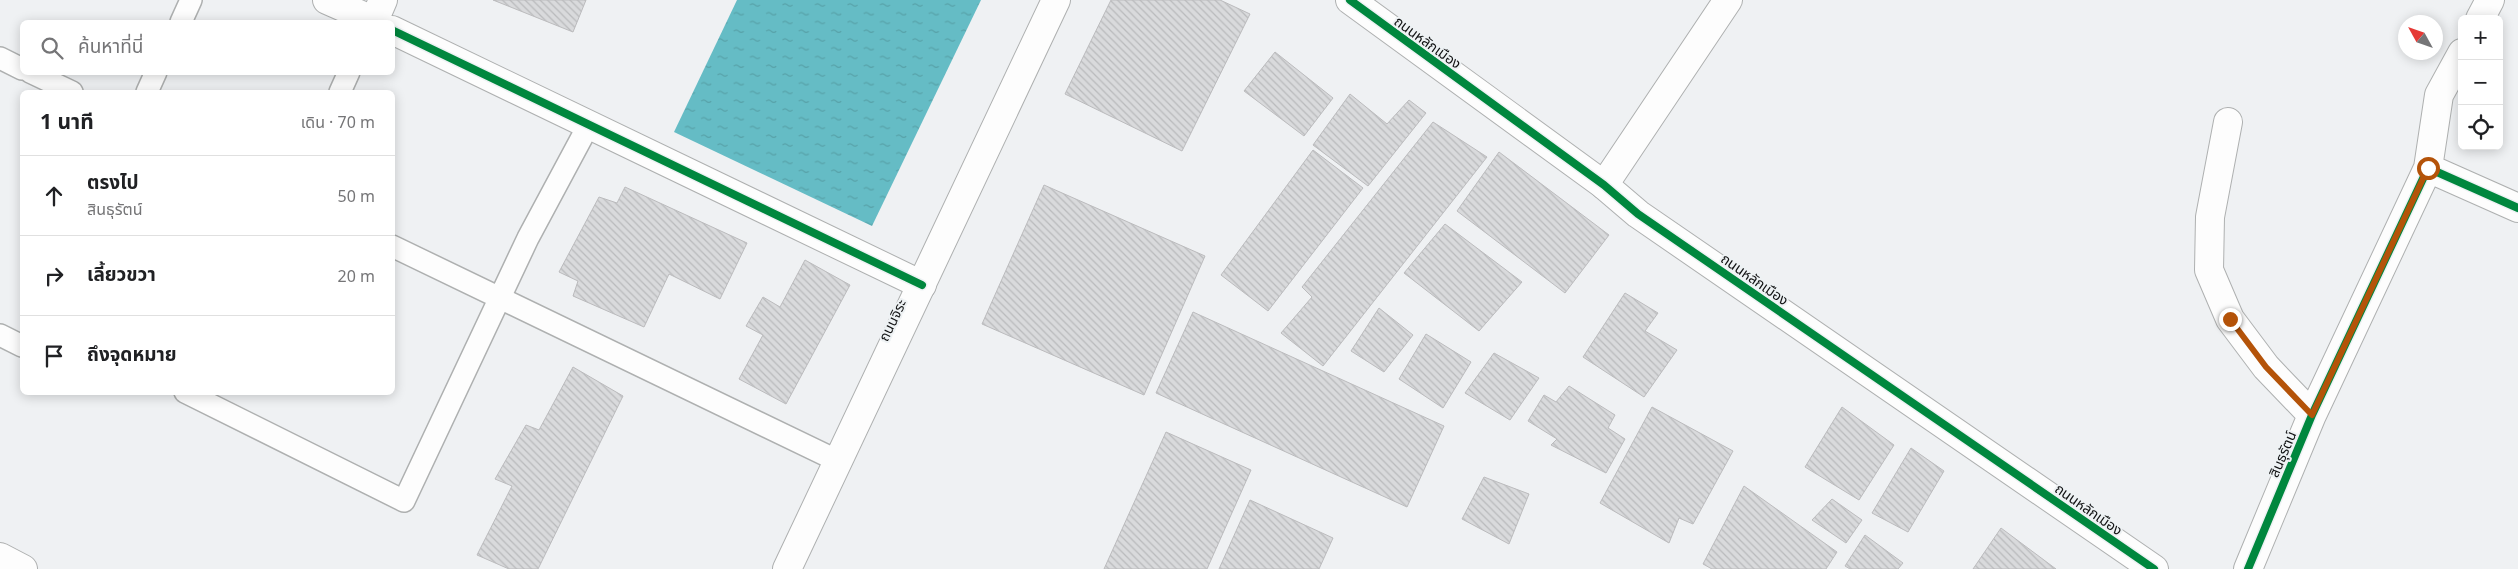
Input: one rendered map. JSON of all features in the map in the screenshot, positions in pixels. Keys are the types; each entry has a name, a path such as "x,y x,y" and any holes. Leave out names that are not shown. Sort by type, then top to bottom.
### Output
{"street":[{"path":"327,0 380,19"},
{"name":"ถนนจิระ","path":"787,569 1056,0"},
{"name":"ถนนหลักเมือง","path":"1350,0 1604,185 1638,214 2154,569"},
{"path":"1604,185 1728,0"},
{"path":"2482,15 2490,0"},
{"path":"395,27 588,126 922,286"},
{"name":"สินธุรัตน์","path":"2248,569 2312,415 2428,168 2439,95 2458,60"},
{"path":"2228,122 2210,216 2209,270 2230,319 2266,367 2312,415"},
{"path":"2428,168 2518,208"},
{"path":"0,557 24,569"}],"lane":[{"path":"182,20 191,0"},
{"path":"0,58 20,68"},
{"path":"36,75 68,90"},
{"path":"148,90 155,75"},
{"path":"341,90 348,75"},
{"path":"195,395 404,502 528,238 588,126"},
{"path":"395,247 838,460"},
{"path":"0,335 20,345"}],"water":[{"path":"737,0 981,0 872,226 674,132"}],"building":[{"path":"493,0 586,0 573,32"},
{"path":"1111,0 1220,0 1250,14 1182,151 1065,94"},
{"path":"1275,52 1333,98 1304,136 1244,91"},
{"path":"1350,94 1387,124 1409,100 1426,113 1368,186 1313,145"},
{"path":"1433,122 1487,157 1323,366 1281,333 1312,297 1302,287"},
{"path":"1313,150 1363,188 1268,311 1221,275"},
{"path":"1499,152 1609,235 1565,293 1457,211"},
{"path":"1044,185 1205,256 1144,395 982,324"},
{"path":"625,187 747,243 720,299 669,274 644,327 573,296 578,281 559,272 599,197 617,203"},
{"path":"1445,224 1522,282 1479,331 1404,273"},
{"path":"805,260 850,285 786,404 739,379 763,335 746,326 763,297 780,307"},
{"path":"1625,293 1658,313 1645,331 1677,350 1644,397 1583,357"},
{"path":"1379,308 1413,335 1384,372 1351,351"},
{"path":"1193,312 1444,426 1407,507 1156,393"},
{"path":"1426,334 1471,362 1443,408 1399,379"},
{"path":"1494,353 1539,378 1510,420 1465,393"},
{"path":"573,367 623,396 538,569 509,569 477,555 512,486 495,479 526,425 539,430"},
{"path":"1569,386 1615,415 1608,428 1625,439 1606,473 1551,445 1557,439 1528,421 1544,395 1556,402"},
{"path":"1652,407 1733,451 1693,524 1679,518 1669,543 1600,503"},
{"path":"1842,407 1894,445 1859,500 1805,467"},
{"path":"1166,432 1251,470 1207,569 1104,569"},
{"path":"1911,448 1944,471 1908,532 1872,513"},
{"path":"1484,477 1529,494 1509,544 1462,519"},
{"path":"1744,486 1837,552 1826,569 1712,569 1703,564"},
{"path":"1832,499 1862,520 1846,543 1812,520"},
{"path":"1250,500 1333,538 1319,569 1219,569"},
{"path":"2001,528 2056,569 1973,569"},
{"path":"1865,535 1903,563 1898,569 1850,569 1845,566"}],"cycle path":[{"path":"1350,0 1604,185 1638,214 2154,569"},
{"path":"395,31 922,285"},
{"path":"2248,569 2312,415 2428,168 2518,208"}],"route":[{"path":"2230,319 2266,367 2312,415 2428,168"}]}
